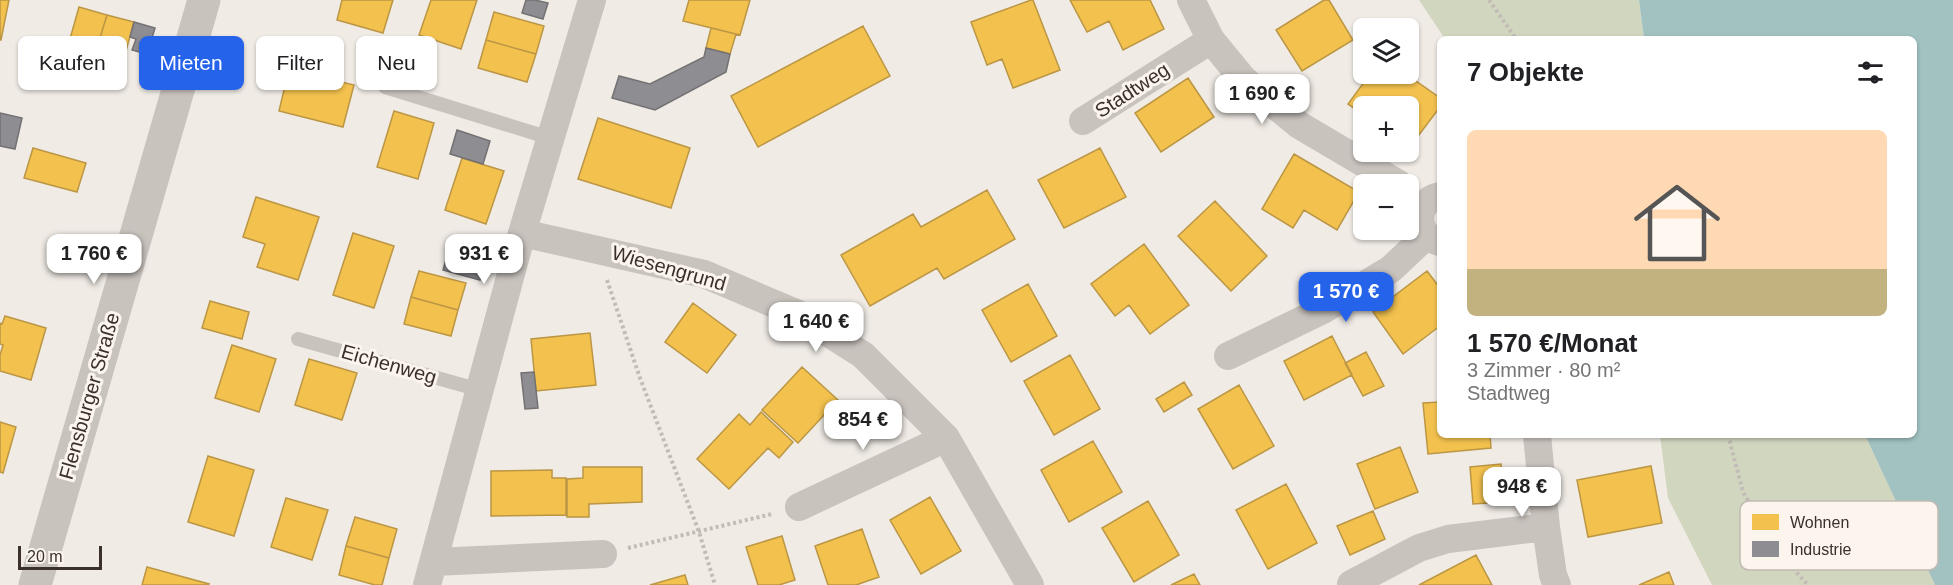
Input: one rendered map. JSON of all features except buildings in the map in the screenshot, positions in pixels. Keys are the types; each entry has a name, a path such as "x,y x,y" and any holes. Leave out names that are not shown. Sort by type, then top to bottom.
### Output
{"street":[{"name":"Flensburger Straße","path":"35,585 204,0"},
{"path":"592,0 522,233 431,574 603,554"},
{"path":"1191,0 1211,40 1244,79 1299,125 1382,174"},
{"name":"Stadtweg","path":"1083,122 1211,40"},
{"path":"1228,356 1323,310 1391,269 1433,238 1422,230 1420,215 1425,196"},
{"name":"Wiesengrund","path":"522,233 704,274 798,314 864,355 946,438 1030,585"},
{"path":"799,507 946,438"},
{"path":"1537,438 1546,527 1553,575 1557,585"},
{"path":"1351,584 1419,548 1448,539 1546,527"}],"lane":[{"path":"395,90 550,138"},
{"name":"Eichenweg","path":"298,339 480,390"}],"path":[{"path":"1489,0 1514,36"},
{"path":"603,250 603,269 640,378 699,532 715,585"},
{"path":"1729,438 1743,492 1748,501"},
{"path":"603,554 799,507"},
{"path":"1794,570 1808,585"}],"green space":[{"path":"1419,0 1639,0 1644,36 1443,36"},
{"path":"1660,438 1866,438 1896,501 1740,501 1740,570 1928,570 1935,585 1712,585 1668,498"}],"water":[{"path":"1639,0 1953,0 1953,585 1935,585 1928,570 1938,570 1938,501 1896,501 1866,438 1917,438 1917,36 1644,36"}]}
